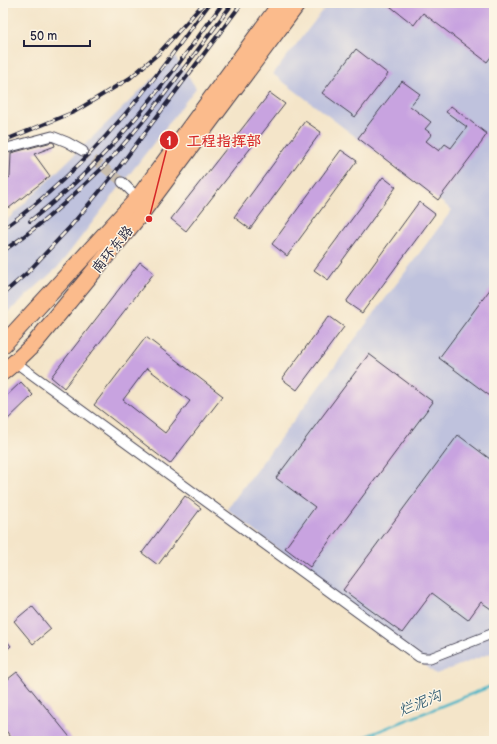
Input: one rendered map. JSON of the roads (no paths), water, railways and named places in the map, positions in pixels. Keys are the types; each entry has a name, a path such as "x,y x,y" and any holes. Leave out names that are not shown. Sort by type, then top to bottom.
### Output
{"highway":[{"name":"南环东路","path":"3,345 138,198 281,3"},
{"name":"南环东路","path":"9,367 34,344 140,215 298,3"}],"street":[{"path":"3,150 52,136 83,151"},
{"path":"122,182 138,198"},
{"path":"9,367 419,657 430,658 494,633"}],"waterway":[{"name":"烂泥沟","path":"354,741 494,685"}],"tunnel":[{"path":"83,151 122,182"}],"railway":[{"path":"3,141 74,112 130,78 159,53 204,3"},
{"path":"3,229 50,192 79,165 106,136 154,78 210,3"},
{"path":"30,221 72,186 130,125 223,3"},
{"path":"3,251 64,204 104,166 156,105 233,3"},
{"path":"3,294 27,273 70,227 114,174 242,3"}],"place":[{"name":"工程指挥部","path":"149,219"}]}
